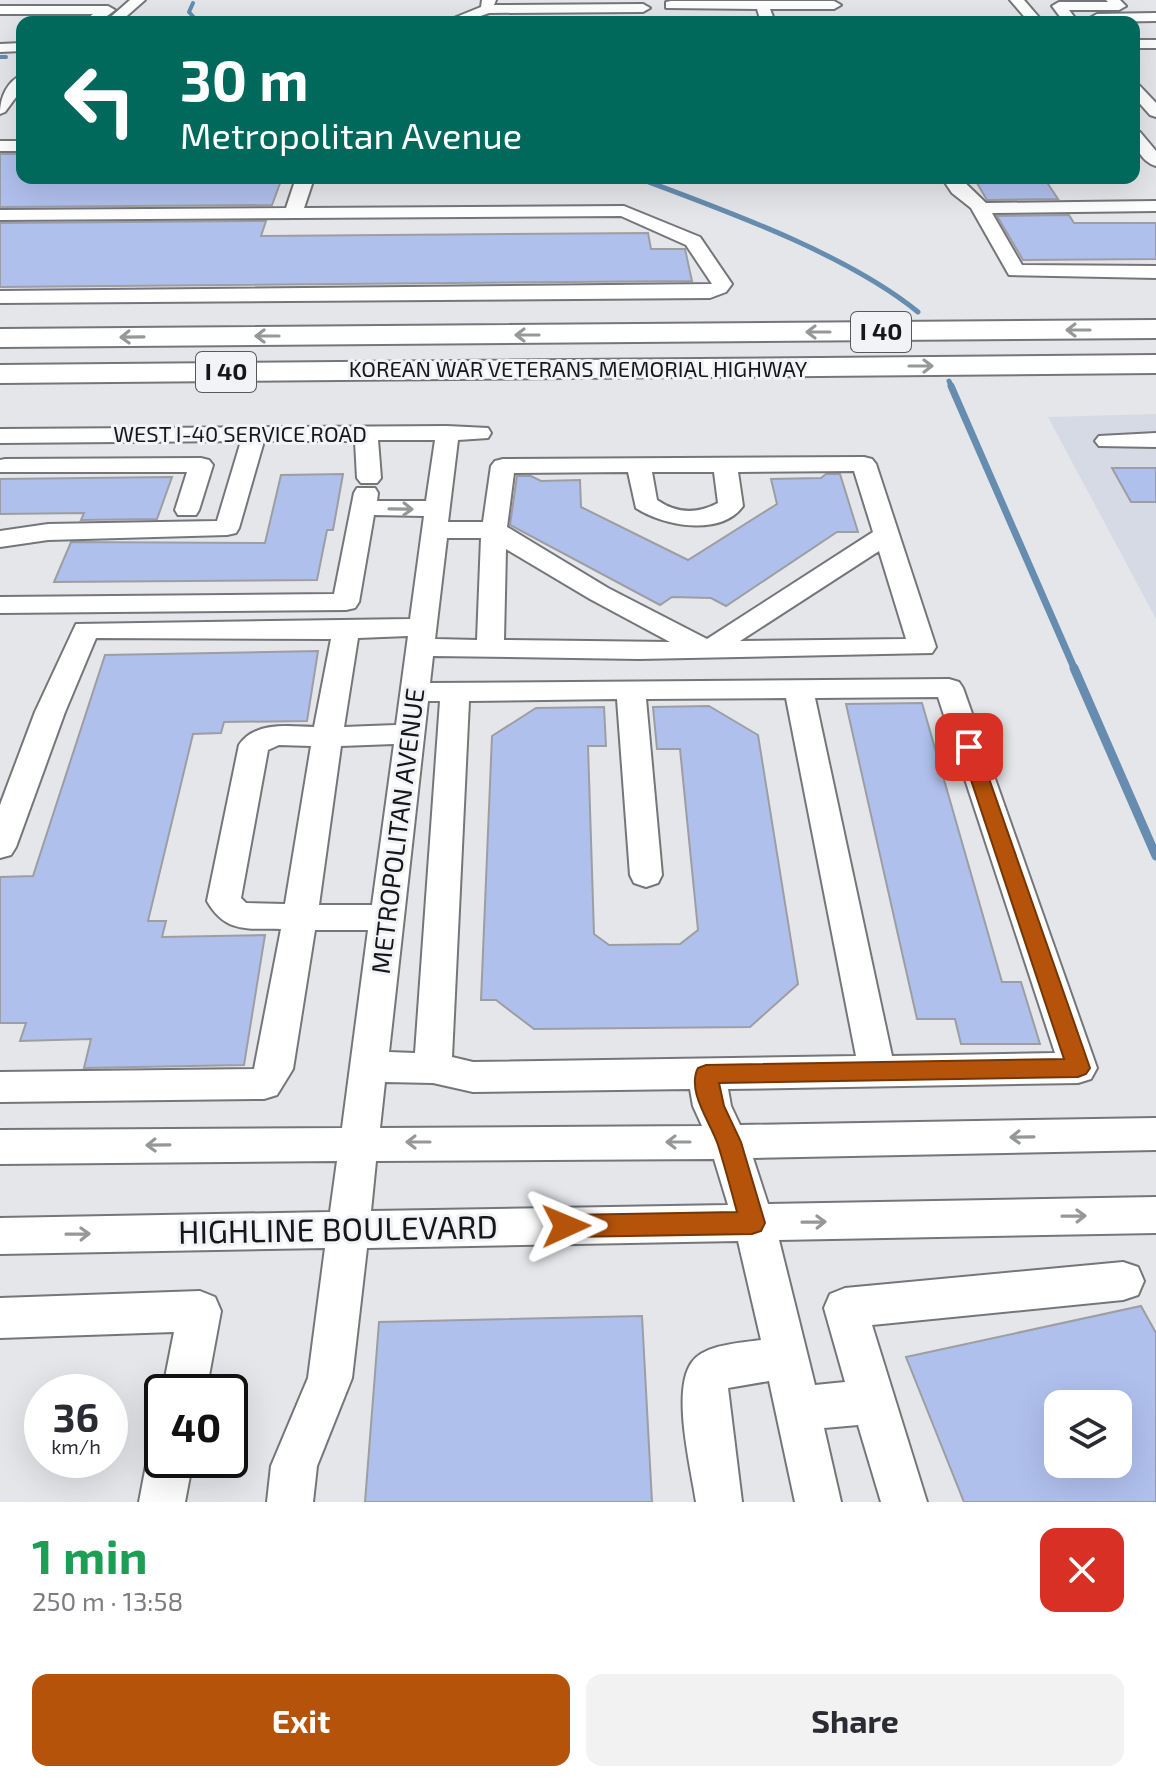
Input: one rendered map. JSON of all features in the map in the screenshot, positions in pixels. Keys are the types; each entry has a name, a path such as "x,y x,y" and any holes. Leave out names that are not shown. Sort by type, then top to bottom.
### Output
{"highway":[{"name":"KOREAN WAR VETERANS MEMORIAL HIGHWAY","path":"0,338 1156,329"},
{"name":"KOREAN WAR VETERANS MEMORIAL HIGHWAY","path":"0,374 1156,364"},
{"path":"0,402 451,370"}],"street":[{"path":"119,16 138,0"},
{"path":"1017,0 1031,16"},
{"path":"671,5 833,2"},
{"path":"1115,2 1153,6"},
{"path":"1066,16 1059,6 1119,6 1115,2"},
{"path":"463,16 488,4 510,15 643,10"},
{"path":"762,5 766,16"},
{"path":"0,10 108,10 100,16"},
{"path":"1,108 16,87"},
{"path":"1140,94 1156,112"},
{"path":"1140,142 1156,161"},
{"path":"294,212 303,184"},
{"path":"955,184 981,207 1016,271 1156,272"},
{"path":"1133,187 1152,205"},
{"path":"981,207 1152,205"},
{"path":"0,215 624,211 693,241 722,284 710,292 0,297"},
{"name":"METROPOLITAN AVENUE","path":"290,1502 294,1466 330,1378 447,433"},
{"name":"WEST I-40 SERVICE ROAD","path":"0,436 480,433"},
{"path":"0,539 48,532 227,528 255,434"},
{"path":"0,605 346,602 367,493 366,434"},
{"path":"94,465 105,435"},
{"path":"1107,441 1156,440"},
{"path":"639,464 645,503 658,513 678,519 700,519 731,506 725,464"},
{"path":"0,847 50,712 86,630 346,630 422,637 490,648 708,650 922,647 864,464 639,464 503,466 494,530 490,648"},
{"path":"5,466 201,465 187,510"},
{"path":"367,493 436,520 494,530 530,554 660,627 708,650"},
{"path":"708,650 886,535"},
{"path":"0,1087 264,1084 274,1069 346,630"},
{"path":"369,1067 433,1068 473,1077 1078,1068 949,688 415,692"},
{"path":"799,689 877,1071"},
{"path":"631,690 646,875"},
{"path":"433,1068 455,692"},
{"path":"387,918 237,915 224,901 254,745 274,735 409,734"},
{"path":"706,1074 712,1106 729,1142 766,1264 818,1502"},
{"path":"0,1147 359,1142 729,1142 1156,1134"},
{"name":"HIGHLINE BOULEVARD","path":"0,1236 1156,1215"},
{"path":"904,1502 845,1308 1123,1281"},
{"path":"0,1318 200,1311 188,1374"},
{"path":"719,1502 704,1395 708,1375 725,1366 786,1358"},
{"path":"797,1408 873,1402"},
{"path":"162,1502 167,1478"}],"shaded area":[{"path":"1156,414 1156,619 1048,417"}],"building":[{"path":"0,154 16,154 16,184 280,184 272,205 0,207"},
{"path":"978,184 1048,184 1058,199 987,200"},
{"path":"1069,215 1074,223 1156,223 1156,259 1023,260 997,216"},
{"path":"266,221 261,236 648,233 651,249 685,249 692,281 0,287 0,223"},
{"path":"1112,468 1156,468 1156,502 1131,502"},
{"path":"343,474 333,530 327,530 317,580 54,582 71,542 265,543 281,475"},
{"path":"826,474 840,474 858,532 837,532 726,606 711,598 672,597 660,605 510,525 517,476 531,476 541,481 580,480 581,507 688,560 777,504 771,479 821,478"},
{"path":"172,477 157,519 81,520 84,513 0,514 0,479"},
{"path":"318,651 307,721 224,722 221,733 193,734 148,921 166,921 162,937 265,935 244,1065 84,1068 91,1039 20,1041 26,1023 0,1023 0,877 33,876 105,655"},
{"path":"922,703 1002,982 1021,982 1040,1044 961,1044 955,1019 917,1019 846,704"},
{"path":"709,706 758,735 798,984 750,1027 534,1029 496,1000 481,1000 492,736 536,708 604,707 606,746 588,746 594,934 609,945 680,944 698,930 680,749 657,749 653,707"},
{"path":"1141,1306 1156,1333 1156,1502 964,1502 906,1357"},
{"path":"642,1316 652,1502 365,1502 379,1322"}],"waterway":[{"path":"193,3 189,12 193,16"},
{"path":"0,57 6,57"},
{"path":"654,184 784,235 856,271 918,312"},
{"path":"949,381 952,388"},
{"path":"951,386 1075,670"},
{"path":"1074,668 1156,856"}],"route":[{"path":"566,1226 752,1223 729,1142 712,1106 706,1074 1078,1068 969,747"}]}
